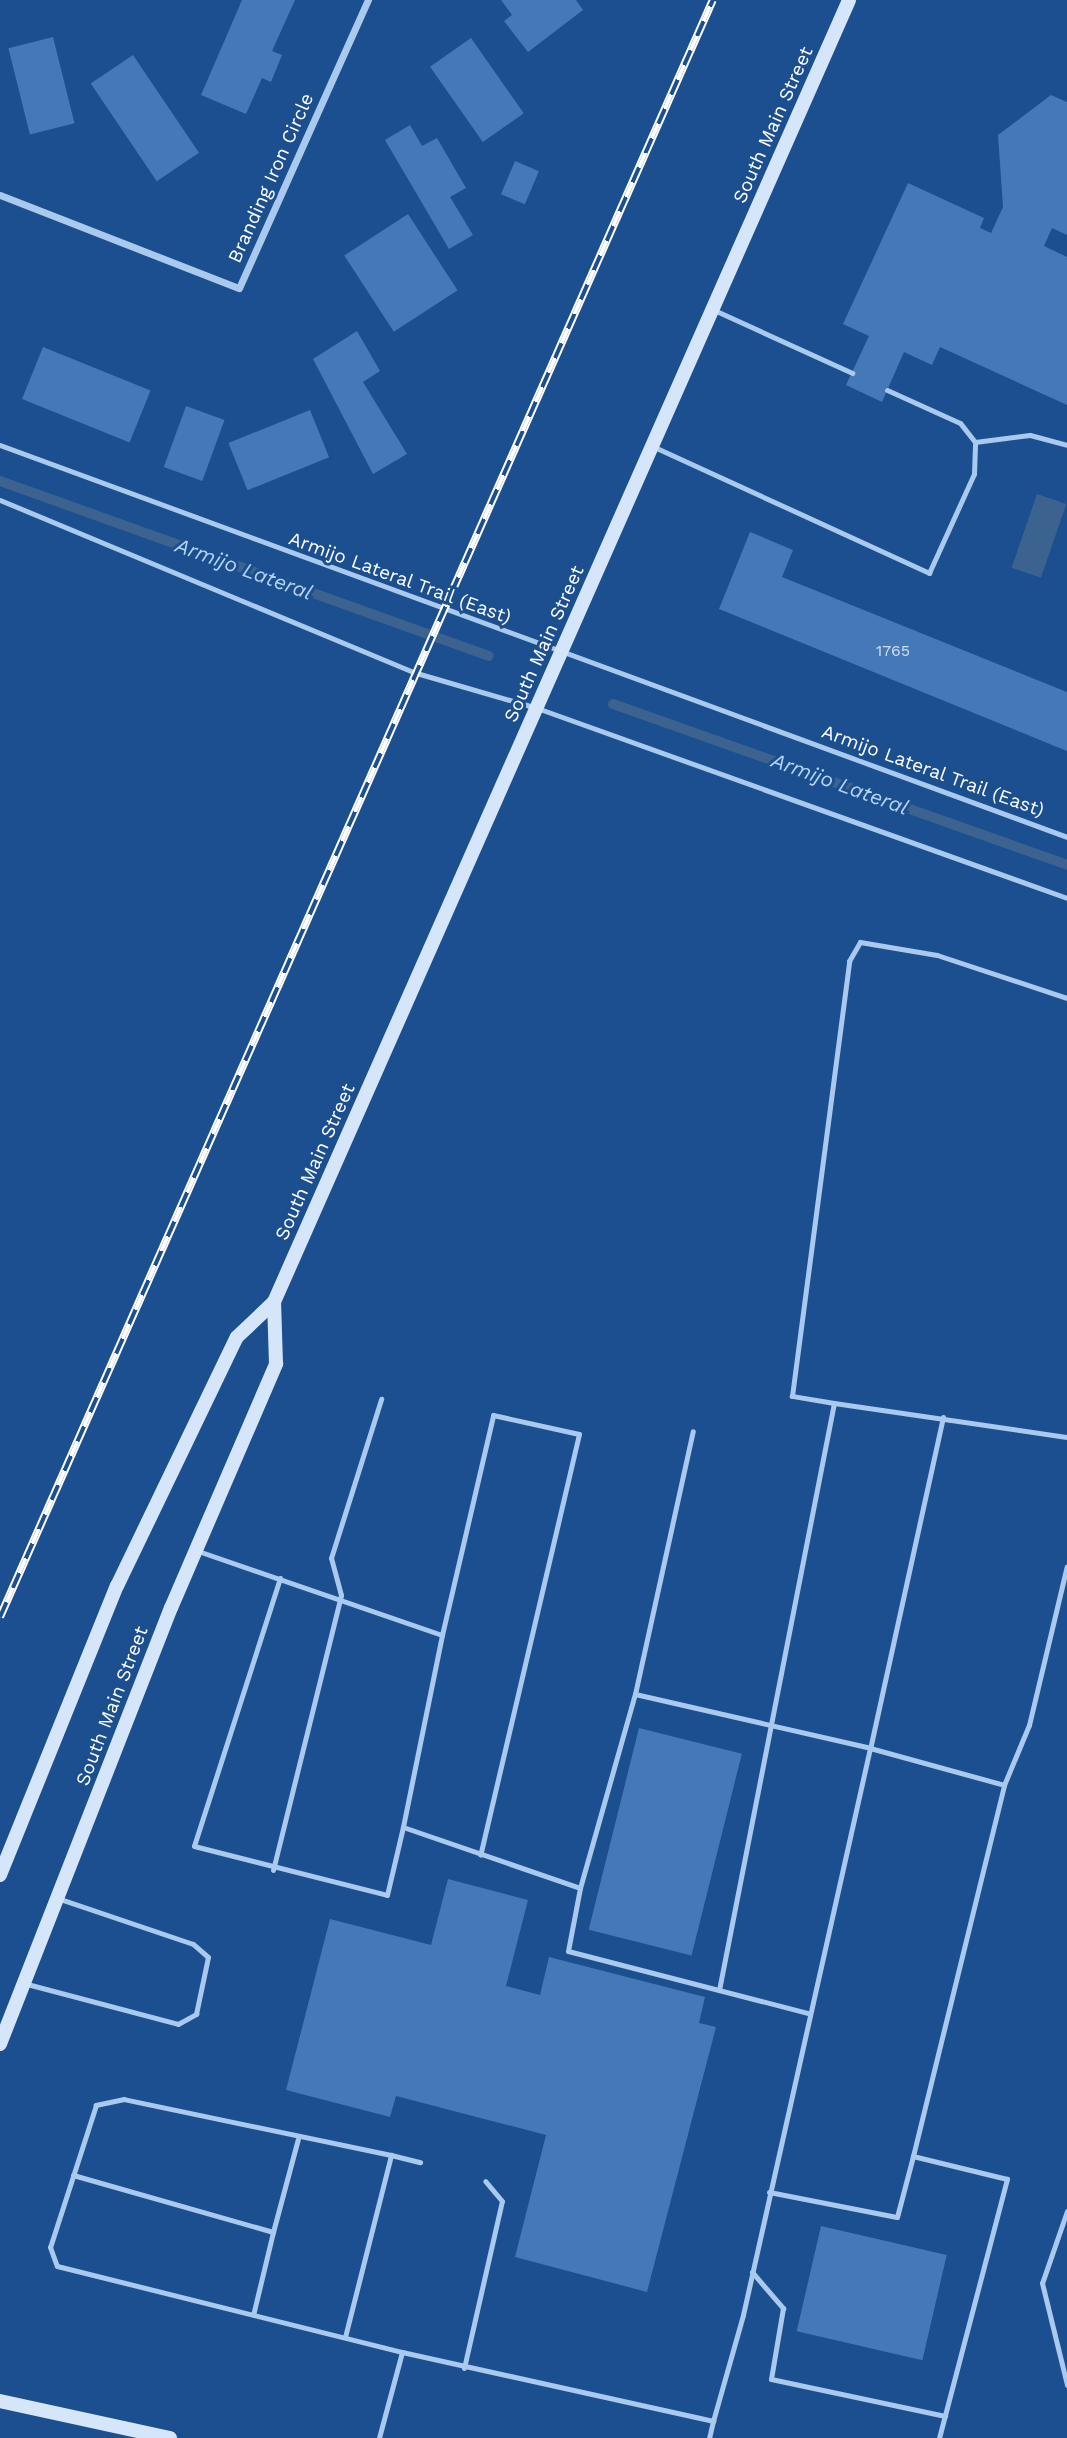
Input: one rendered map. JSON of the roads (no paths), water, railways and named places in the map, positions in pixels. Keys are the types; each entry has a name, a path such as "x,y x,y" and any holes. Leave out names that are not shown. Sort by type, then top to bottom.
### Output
{"main road":[{"name":"South Main Street","path":"0,1875 117,1586 237,1337 274,1302 849,0"},
{"name":"South Main Street","path":"0,2044 195,1550 276,1364 274,1302"},
{"path":"0,2401 170,2438"}],"street":[{"name":"Branding Iron Circle","path":"0,195 239,288 368,0"}],"lane":[{"path":"712,309 852,373"},
{"path":"652,446 929,573 974,474 975,442 960,423 887,390"},
{"path":"975,442 1030,435 1067,445"},
{"name":"Armijo Lateral Trail (East)","path":"0,445 561,655 1067,837"},
{"path":"0,500 413,672 537,708 1067,898"},
{"path":"1067,998 937,955 860,942 849,961 792,1396 1067,1437"},
{"path":"273,1870 341,1595 331,1558 381,1399"},
{"path":"719,1990 834,1403"},
{"path":"279,1578 194,1846 273,1870 387,1895 404,1827 442,1634 493,1415 579,1434 480,1855"},
{"path":"709,2438 752,2272 943,1417"},
{"path":"693,1431 635,1693 580,1888 568,1951 808,2013"},
{"path":"195,1550 341,1595 442,1634"},
{"path":"769,2192 897,2217 1004,1785 1029,1725 1067,1566"},
{"path":"635,1693 772,1729 870,1748 1004,1785"},
{"path":"404,1827 580,1888"},
{"path":"24,1983 178,2024 196,2014 208,1957 193,1944 58,1898"},
{"path":"420,2162 298,2140 124,2099 96,2105 50,2247 57,2266 464,2368 713,2421"},
{"path":"253,2315 298,2140"},
{"path":"345,2337 391,2155"},
{"path":"913,2156 1007,2179 939,2438"},
{"path":"73,2175 273,2232"},
{"path":"464,2368 502,2201 485,2181"},
{"path":"1067,2211 1042,2283 1067,2385"},
{"path":"752,2272 783,2308 771,2379 945,2416"},
{"path":"379,2438 402,2352"}],"water":[{"path":"1037,494 1066,504 1041,578 1012,568"}],"waterway":[{"name":"Armijo Lateral","path":"0,481 489,656"},
{"name":"Armijo Lateral","path":"613,704 1067,865"}],"railway":[{"path":"0,1617 713,0"}]}
